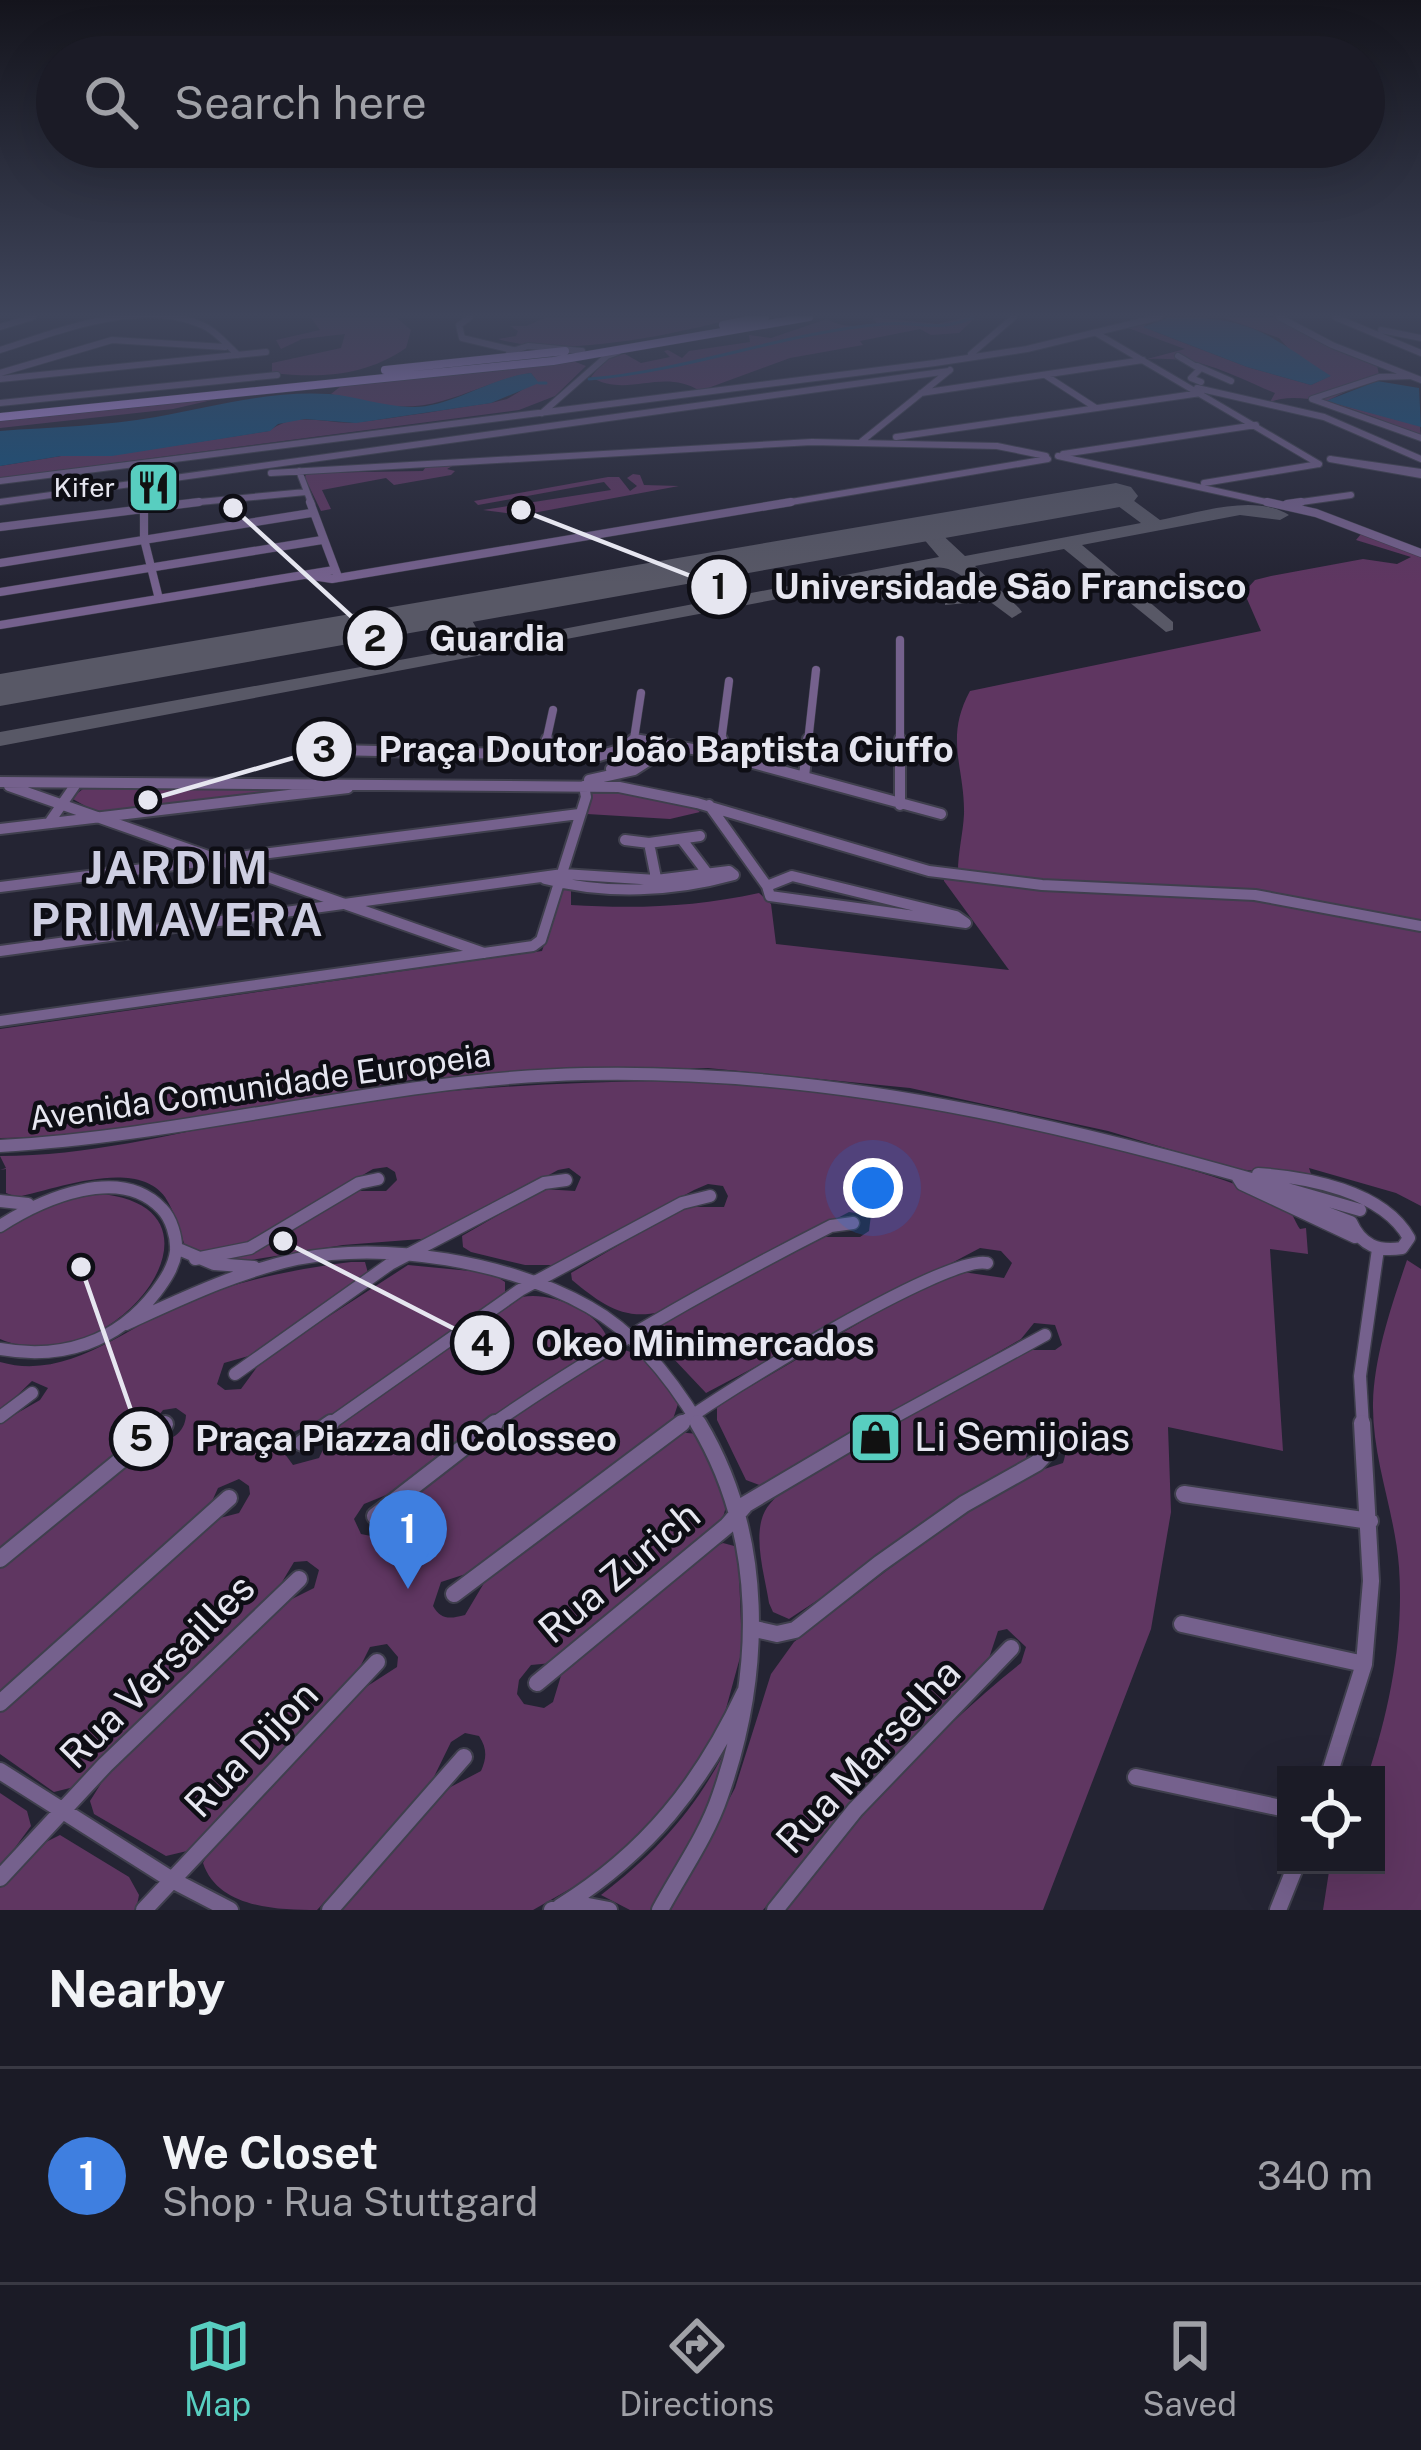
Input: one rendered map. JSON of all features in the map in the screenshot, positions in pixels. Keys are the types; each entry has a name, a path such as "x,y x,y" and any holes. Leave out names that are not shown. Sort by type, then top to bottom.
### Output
{"main road":[{"path":"0,411 30,406"},
{"path":"0,411 60,406"}],"street":[{"path":"498,434 555,406"},
{"path":"0,481 601,406"},
{"path":"0,502 678,406"},
{"path":"874,438 907,406"},
{"path":"190,478 862,442 1107,406"},
{"path":"1196,485 1319,464 1227,406"},
{"path":"1276,406 1330,418 1421,459"},
{"path":"1330,406 1421,438"},
{"path":"306,574 340,574 1256,425"},
{"path":"522,426 535,429"},
{"path":"874,438 1016,448 1196,485 1339,520 1421,553"},
{"path":"1421,474 1330,459 1421,474"},
{"path":"144,463 144,539 159,599"},
{"path":"299,471 311,513 340,574"},
{"path":"0,527 306,492"},
{"path":"1283,505 1351,495"},
{"path":"0,563 311,513"},
{"path":"0,592 322,540"},
{"path":"0,625 319,572 340,574"},
{"path":"900,640 900,805"},
{"path":"804,777 816,670"},
{"path":"716,753 722,741 729,681"},
{"path":"634,740 641,693"},
{"path":"543,755 553,710"},
{"path":"334,750 605,755 634,740 657,742 716,753 940,814"},
{"path":"586,783 642,756 657,742"},
{"path":"586,783 634,770 673,745"},
{"path":"0,783 586,783 709,806 832,847 929,871 1068,890 1233,892 1421,926"},
{"path":"0,783 487,954"},
{"path":"0,1017 17,1019 436,962 539,943 586,796 586,783"},
{"path":"49,823 64,806 64,795 76,784"},
{"path":"0,829 384,784"},
{"path":"709,806 770,896 966,925 956,916 792,876 767,886"},
{"path":"136,831 148,812"},
{"path":"0,887 579,814"},
{"path":"626,840 649,843 700,836"},
{"path":"0,951 544,879 657,883 711,878 683,841"},
{"path":"649,843 657,883"},
{"path":"173,866 182,847"},
{"path":"258,873 272,854"},
{"path":"297,911 308,890"},
{"path":"392,918 393,906 406,896"},
{"path":"436,962 444,949 441,935"},
{"name":"Avenida Comunidade Europeia","path":"0,1146 104,1141 400,1088 563,1075 769,1078 933,1101 1086,1132 1268,1181 1354,1214"},
{"name":"Avenida Comunidade Europeia","path":"1237,1176 1242,1184 1371,1245"},
{"name":"Avenida Comunidade Europeia","path":"1268,1181 1304,1178 1381,1209"},
{"path":"195,1259 250,1248 359,1183 378,1179"},
{"path":"235,1374 390,1264 544,1184 566,1180"},
{"path":"0,1201 19,1205 90,1188 139,1194 168,1216 176,1248 164,1281 126,1324"},
{"path":"1332,1766 1364,1664 1370,1521 1360,1376 1371,1245 1340,1193"},
{"path":"302,1443 538,1280 682,1203 710,1196"},
{"path":"0,1224 48,1198"},
{"path":"1354,1214 1381,1209 1404,1224 1406,1244"},
{"path":"375,1516 452,1456 631,1333 831,1226 853,1223"},
{"path":"1371,1245 1395,1250 1406,1244"},
{"path":"1406,1244 1421,1252"},
{"path":"176,1248 195,1259 263,1268"},
{"path":"0,1349 63,1352 263,1268 349,1252 463,1258 538,1280 631,1333 674,1377 697,1411 741,1509 755,1629 742,1740 716,1813 660,1910"},
{"path":"454,1594 697,1411 903,1292 974,1260 987,1263"},
{"name":"Rua Zurich","path":"537,1683 727,1526 741,1509 901,1411 1045,1336"},
{"path":"0,1418 32,1393"},
{"path":"0,1559 165,1424"},
{"path":"755,1629 777,1634 795,1630 879,1564 964,1504 1037,1463 1052,1448"},
{"path":"1184,1494 1370,1521"},
{"path":"0,1703 229,1498"},
{"name":"Rua Versailles","path":"0,1877 299,1579"},
{"path":"1182,1624 1364,1664"},
{"name":"Rua Marselha","path":"775,1910 855,1810 1011,1648"},
{"name":"Rua Dijon","path":"144,1910 377,1662"},
{"path":"556,1908 614,1874 680,1811 729,1728 749,1683"},
{"path":"330,1910 464,1757"},
{"path":"0,1771 172,1880 230,1910"},
{"path":"1136,1777 1277,1807"},
{"path":"1278,1910 1292,1874"},
{"path":"556,1908 578,1904 609,1910"}],"shaded area":[{"path":"125,406 186,406 0,428 0,421"},
{"path":"469,406 529,406 0,478 0,466 61,456 120,454 269,431 291,421 360,422"},
{"path":"1340,406 1420,426 1421,437"},
{"path":"456,464 447,469 455,471 451,475 394,485 386,478 322,490 331,509 321,511 305,478 306,473 423,471 427,465"},
{"path":"640,475 644,485 679,486 522,515 483,510 611,490 604,482 478,505 474,501 608,477 619,477 630,491 637,486 627,478"},
{"path":"1361,534 1421,555 1421,1206 1396,1193 1309,1168 1312,1177 1236,1169 1108,1131 910,1088 708,1068 554,1070 416,1079 142,1128 67,1137 0,1138 0,1029 542,951 563,889 571,889 571,905 619,907 689,904 759,893 771,904 776,944 1009,970 944,881 944,871 958,872 964,814 957,739 970,691 1261,631 1244,592 1255,580 1363,559 1397,564 1411,557 1356,540"},
{"path":"329,787 98,813 71,798 83,789"},
{"path":"593,789 693,806 700,812 670,819 587,814"},
{"path":"656,1081 859,1097 1060,1134 1244,1188 1283,1207 1300,1229 1306,1228 1308,1254 1270,1249 1283,1451 1168,1427 1171,1512 1151,1629 1043,1910 786,1910 896,1779 1021,1663 1026,1647 1007,1629 998,1631 986,1667 948,1699 884,1767 763,1910 671,1910 735,1788 771,1674 794,1642 955,1518 1035,1472 1063,1463 1065,1452 1061,1438 1050,1427 1033,1429 1026,1458 1018,1468 789,1619 773,1612 769,1603 759,1544 765,1511 781,1493 845,1448 929,1401 1028,1350 1055,1350 1062,1345 1055,1325 1034,1323 1021,1339 765,1487 746,1480 717,1420 717,1406 914,1291 963,1272 1004,1278 1012,1263 1001,1251 980,1248 706,1393 655,1339 652,1334 661,1321 818,1237 860,1237 869,1231 871,1215 849,1212 660,1312 635,1314 602,1303 572,1280 571,1273 684,1207 724,1207 728,1196 723,1186 708,1184 694,1190 556,1265 525,1265 471,1252 463,1247 462,1236 543,1189 575,1191 581,1177 569,1168 434,1238 343,1245 226,1264 225,1260 354,1191 386,1191 397,1180 395,1172 387,1167 373,1169 281,1226 229,1249 206,1253 186,1250 169,1203 152,1185 135,1179 94,1179 17,1197 6,1193 6,1169 0,1170 6,1168 0,1156 106,1147 375,1099 515,1086"},
{"path":"87,1193 136,1203 160,1225 163,1254 149,1286 122,1316 85,1338 43,1347 0,1339 0,1232 29,1211"},
{"path":"1407,1260 1421,1269 1421,1910 1323,1910 1329,1874 1385,1874 1385,1766 1371,1766 1394,1672 1400,1593 1397,1546 1376,1445 1373,1403 1390,1312"},
{"path":"365,1262 368,1273 252,1355 224,1363 217,1384 225,1390 241,1389 263,1359 408,1265 491,1273 505,1282 505,1293 324,1420 285,1435 282,1450 293,1465 319,1458 333,1429 522,1297 570,1304 592,1318 606,1335 599,1347 396,1491 364,1504 354,1519 361,1534 371,1536 389,1529 407,1498 531,1405 619,1349 646,1362 678,1404 673,1419 472,1572 441,1582 433,1606 439,1614 465,1615 487,1578 677,1432 698,1434 727,1503 722,1521 552,1663 531,1665 519,1680 517,1694 524,1704 544,1708 553,1702 563,1669 708,1550 723,1543 738,1547 742,1650 721,1727 701,1767 612,1865 533,1910 340,1910 443,1791 481,1771 484,1745 479,1736 465,1733 451,1742 429,1787 317,1910 251,1903 235,1898 211,1878 203,1863 211,1848 366,1687 397,1667 398,1657 387,1644 370,1647 357,1673 187,1851 166,1856 94,1814 90,1801 112,1766 280,1605 314,1588 319,1570 307,1561 294,1562 276,1592 74,1787 54,1792 0,1754 0,1711 216,1519 239,1513 250,1494 249,1486 239,1479 218,1488 208,1510 0,1696 0,1565 153,1443 176,1435 186,1415 176,1408 163,1410 142,1437 0,1552 0,1423 40,1400 48,1388 32,1381 0,1412 0,1362 26,1366 75,1358 209,1294 268,1276"},
{"path":"735,1730 691,1847 652,1910 630,1910 601,1895 678,1822 709,1779"},
{"path":"0,1793 27,1811 31,1826 0,1868"},
{"path":"60,1835 129,1877 139,1895 136,1910 0,1910 0,1888 44,1843"}],"water":[{"path":"209,406 470,406 356,423 305,419 278,424 270,431 112,456 61,456 0,466 0,431 137,420"},
{"path":"1345,406 1420,406 1421,427"}],"taxiway":[{"path":"1116,496 1152,522 1148,526"},
{"path":"1067,543 1240,510 1280,515"},
{"path":"917,530 929,533 960,563"},
{"path":"1059,542 1067,543"},
{"path":"960,563 1067,543"},
{"path":"1067,543 1166,626"},
{"path":"945,561 950,554"},
{"path":"873,575 945,561"},
{"path":"945,561 960,563"},
{"path":"960,563 1012,612"},
{"path":"473,653 873,575"},
{"path":"846,581 866,595 891,594 893,590 873,575"},
{"path":"952,601 983,596 986,588"},
{"path":"451,611 461,617 477,648 473,653"},
{"path":"0,739 473,653"}],"runway":[{"path":"0,690 1116,496"}],"place":[{"name":"Kifer","path":"154,488"},
{"name":"Guardia","path":"233,508"},
{"name":"Universidade São Francisco","path":"521,510"},
{"name":"Praça Doutor João Baptista Ciuffo","path":"148,800"},
{"name":"Okeo Minimercados","path":"283,1241"},
{"name":"Praça Piazza di Colosseo","path":"81,1267"},
{"name":"Li Semijoias","path":"875,1437"},
{"name":"We Closet","path":"408,1589"}],"district":[{"name":"JARDIM PRIMAVERA","path":"178,894"}]}
